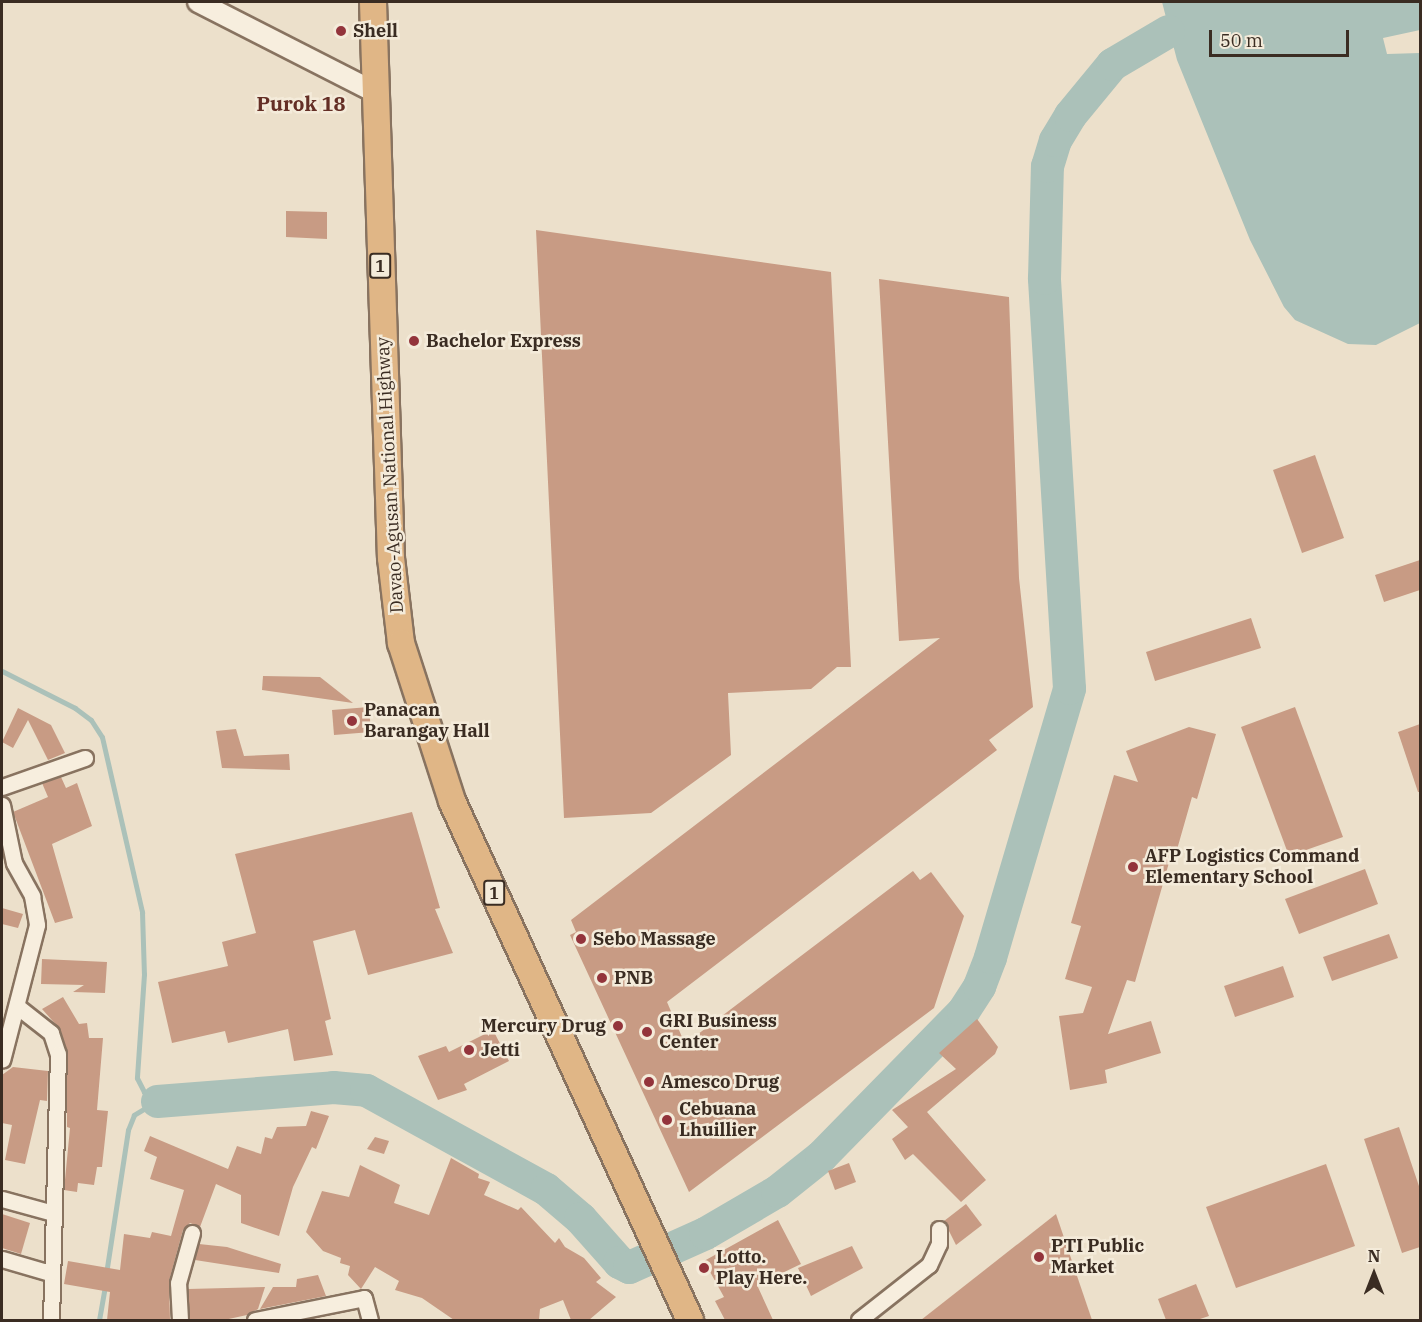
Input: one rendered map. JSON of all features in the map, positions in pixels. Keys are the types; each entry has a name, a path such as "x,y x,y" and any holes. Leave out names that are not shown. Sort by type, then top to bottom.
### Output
{"highway":[{"name":"Davao-Agusan National Highway","path":"373,2 391,558 401,643 452,801 690,1320"}],"street":[{"path":"198,2 375,92"},
{"path":"2,787 85,758"},
{"path":"2,805 8,863 32,896 37,925 18,1007 2,1060"},
{"path":"18,1007 51,1033 58,1054 50,1273 51,1320"},
{"path":"2,1199 53,1213"},
{"path":"860,1320 929,1265 939,1244 939,1229"},
{"path":"180,1320 178,1283 192,1233"},
{"path":"2,1259 50,1273"},
{"path":"255,1320 364,1298 370,1320"}],"water":[{"path":"1162,2 1420,2 1420,30 1383,38 1387,54 1420,53 1420,323 1376,345 1348,344 1295,320 1284,307 1250,240 1177,60"}],"building":[{"path":"286,211 327,212 327,239 286,237"},
{"path":"536,230 831,272 851,667 837,667 811,689 728,693 731,755 651,813 564,818"},
{"path":"879,279 1009,297 1019,578 1033,707 989,740 997,750 667,1002 685,1044 913,871 920,880 931,872 964,916 934,1008 689,1192 570,935 576,932 571,920 940,638 899,641"},
{"path":"1315,455 1344,538 1302,553 1273,470"},
{"path":"1420,560 1420,590 1384,602 1375,575"},
{"path":"1251,618 1261,648 1155,681 1146,652"},
{"path":"263,676 320,677 353,703 262,690"},
{"name":"Panacan Barangay Hall","path":"369,707 371,732 334,735 332,710"},
{"path":"1295,707 1343,837 1289,856 1241,727"},
{"path":"18,708 51,725 65,753 48,760 28,720 13,748 2,742"},
{"path":"1420,724 1420,792 1418,792 1398,732"},
{"name":"AFP Logistics Command Elementary School","path":"1189,727 1216,734 1197,799 1192,797 1176,853 1172,852 1135,982 1127,980 1108,1034 1151,1021 1161,1053 1105,1070 1107,1083 1070,1090 1059,1016 1083,1013 1092,987 1065,979 1081,926 1071,923 1114,775 1138,782 1126,751"},
{"path":"236,729 244,756 289,754 290,770 222,768 216,731"},
{"path":"61,777 66,788 77,783 92,826 52,844 73,918 55,923 13,812 48,797 42,783"},
{"path":"412,812 440,908 435,909 453,953 368,975 355,930 313,941 331,1019 325,1021 333,1055 294,1061 288,1029 228,1043 225,1031 172,1043 158,982 228,966 222,942 256,933 235,854"},
{"path":"1365,869 1378,904 1299,934 1285,899"},
{"path":"2,908 23,914 18,928 2,924"},
{"path":"1389,934 1398,958 1332,981 1323,957"},
{"path":"42,959 107,962 105,993 73,992 84,985 41,984"},
{"path":"1283,966 1294,997 1235,1017 1224,986"},
{"path":"63,997 79,1024 87,1023 89,1038 103,1038 97,1110 108,1111 102,1167 97,1167 94,1185 78,1183 77,1192 64,1190 70,1128 67,1127 67,1051 60,1029 42,1009"},
{"path":"977,1019 998,1047 995,1054 927,1112 986,1180 961,1202 913,1154 905,1160 892,1139 908,1127 892,1110 956,1069 939,1053"},
{"path":"493,1030 509,1061 464,1084 467,1090 438,1100 418,1056 446,1046 449,1052"},
{"path":"13,1067 48,1071 47,1101 40,1100 25,1164 5,1160 12,1125 2,1123 2,1075"},
{"path":"311,1111 329,1116 316,1149 312,1147 293,1187 279,1236 241,1223 241,1195 216,1184 200,1227 190,1223 183,1230 169,1281 170,1320 107,1320 110,1292 64,1284 68,1261 120,1270 124,1234 150,1238 152,1232 171,1236 184,1190 150,1179 157,1157 144,1151 150,1136 228,1169 237,1146 261,1154 265,1137 272,1139 277,1127 306,1126"},
{"path":"1399,1127 1420,1189 1420,1247 1402,1253 1364,1139"},
{"path":"375,1137 389,1141 384,1154 367,1149"},
{"path":"451,1158 479,1174 478,1178 490,1182 484,1195 518,1210 521,1207 555,1243 559,1238 565,1247 584,1258 601,1278 596,1282 616,1297 589,1320 571,1320 563,1300 540,1309 539,1320 454,1320 422,1298 395,1290 399,1281 375,1267 361,1289 348,1275 350,1266 340,1263 341,1258 323,1251 306,1232 322,1191 349,1197 360,1165 400,1185 394,1203 429,1215"},
{"path":"849,1163 856,1182 835,1190 828,1171"},
{"path":"1326,1164 1355,1246 1236,1288 1206,1207"},
{"path":"966,1204 982,1225 956,1245 944,1221"},
{"path":"2,1214 30,1223 21,1254 2,1248"},
{"name":"PTI Public Market","path":"1056,1214 1092,1320 921,1320"},
{"path":"778,1220 801,1264 757,1285 773,1320 725,1320 715,1301 724,1297 704,1261"},
{"path":"199,1244 227,1247 281,1264 279,1273 195,1260"},
{"path":"852,1246 863,1268 811,1296 798,1268"},
{"path":"318,1275 326,1296 260,1309 273,1287 296,1287 297,1279"},
{"path":"1196,1284 1209,1316 1197,1320 1166,1320 1158,1299"},
{"path":"265,1287 258,1309 247,1315 224,1320 190,1320 188,1289"}],"waterway":[{"path":"157,1101 333,1087 366,1090 546,1189 580,1218 619,1262 629,1267 705,1233 777,1191 821,1156 963,1011 979,986 990,957 1069,688 1044,278 1047,166 1055,140 1070,115 1112,64 1168,31"},
{"path":"2,671 75,708 91,720 102,737 142,912 144,974 137,1078 144,1092 157,1101 134,1115 128,1130 106,1273"},
{"path":"99,1320 105,1286"}],"place":[{"name":"Shell","path":"341,31"},
{"name":"Bachelor Express","path":"414,341"},
{"name":"Panacan Barangay Hall","path":"352,721"},
{"name":"AFP Logistics Command Elementary School","path":"1133,867"},
{"name":"Sebo Massage","path":"581,939"},
{"name":"PNB","path":"602,978"},
{"name":"Mercury Drug","path":"618,1026"},
{"name":"GRI Business Center","path":"647,1032"},
{"name":"Jetti","path":"469,1050"},
{"name":"Amesco Drug","path":"649,1082"},
{"name":"Cebuana Lhuillier","path":"667,1120"},
{"name":"PTI Public Market","path":"1039,1257"},
{"name":"Lotto. Play Here.","path":"704,1268"}],"district":[{"name":"Purok 18","path":"301,103"}]}
